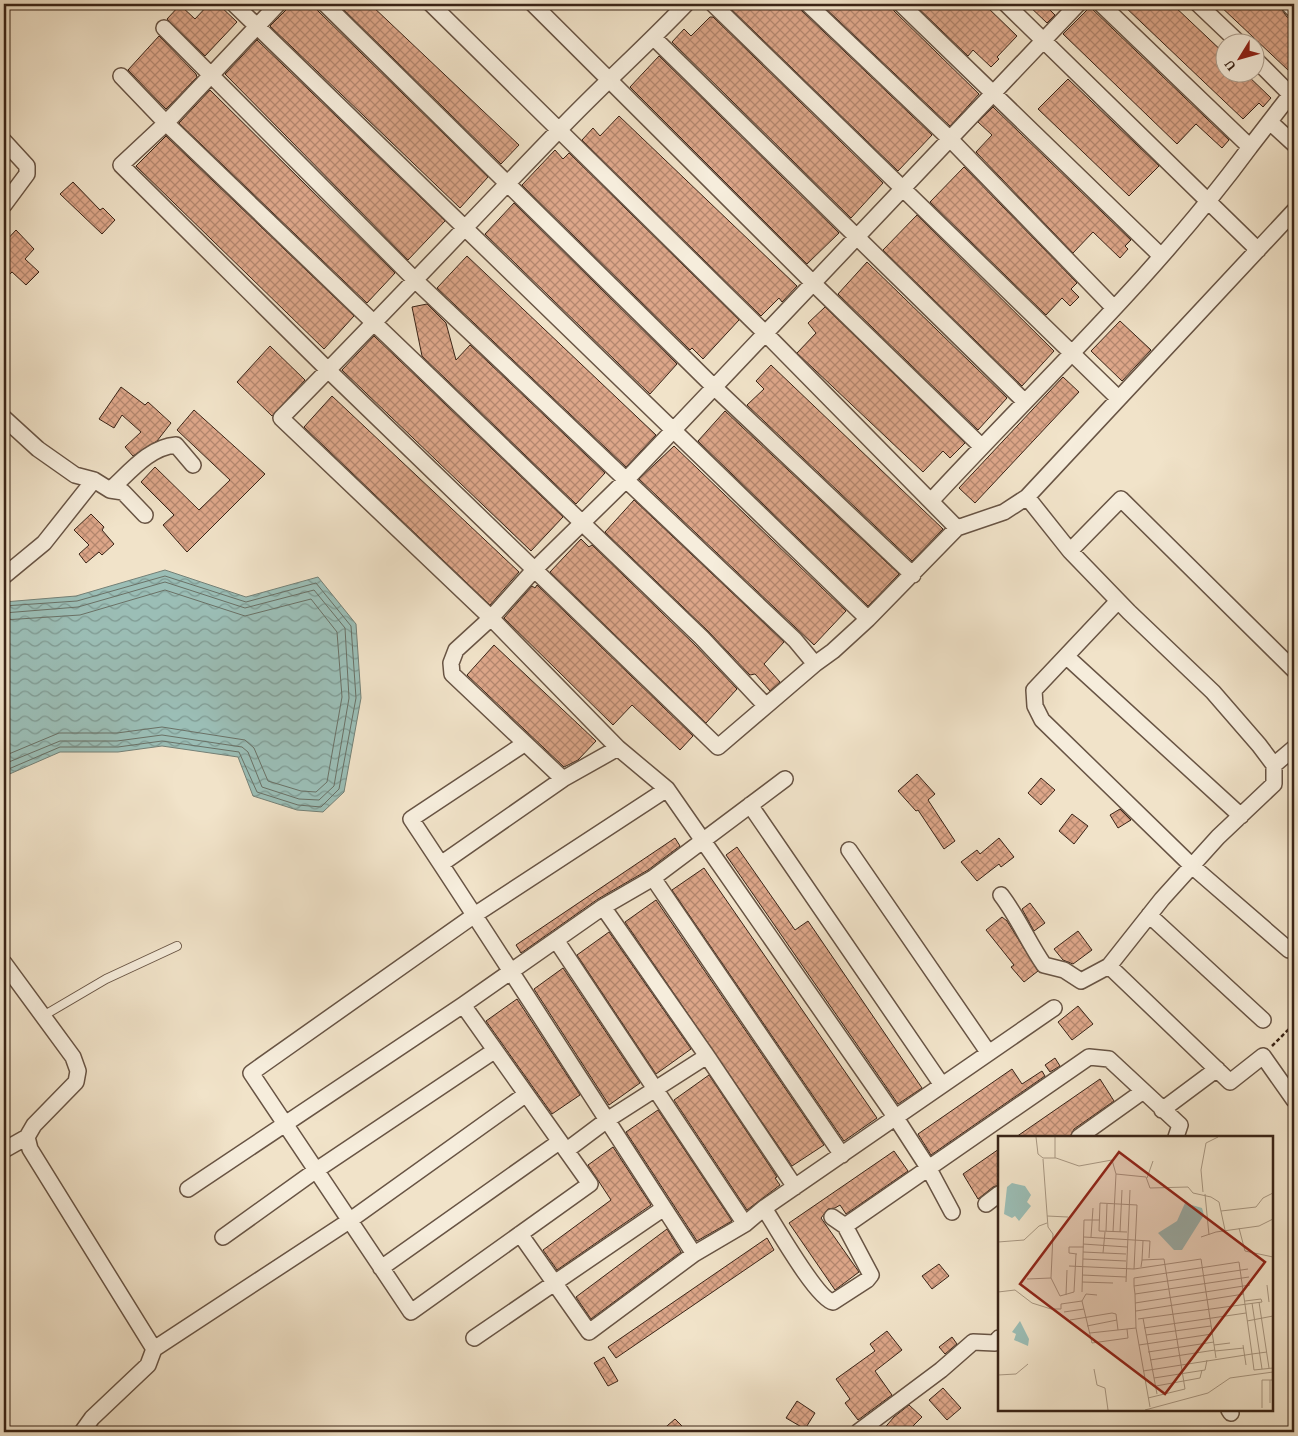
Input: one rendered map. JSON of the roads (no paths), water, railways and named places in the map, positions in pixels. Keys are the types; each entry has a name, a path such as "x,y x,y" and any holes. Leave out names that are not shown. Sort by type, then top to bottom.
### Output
{"street":[{"path":"234,4 868,619"},
{"path":"278,4 166,123 121,165 328,370 718,747 815,664 833,651 868,619 957,528 1004,512 1027,497 1294,211"},
{"path":"325,4 509,182 715,388 913,575"},
{"path":"431,4 766,334 932,500 957,528"},
{"path":"533,4 814,284 982,446"},
{"path":"686,4 654,38 608,79 375,323 280,418 491,618 618,748 666,789 701,842 896,1118 929,1169 952,1212"},
{"path":"712,4 1118,398"},
{"path":"808,4 951,140 1114,308"},
{"path":"901,4 1160,256"},
{"path":"1006,4 1258,250"},
{"path":"563,779 452,674 451,663 456,650 491,618 534,570 627,479 715,388 995,94 1078,4"},
{"path":"1101,4 1250,147"},
{"path":"1198,4 1227,32"},
{"path":"1288,4 1294,10"},
{"path":"164,28 416,280 795,640 815,664"},
{"path":"654,38 858,236 1024,401"},
{"path":"932,500 1114,308 1209,203 1292,92 1266,69"},
{"path":"121,76 166,123 581,524 702,638 766,706"},
{"path":"1270,122 1294,144"},
{"path":"4,141 27,166 28,174 14,195 4,205"},
{"path":"4,418 38,449 74,475 94,480 110,490 122,492 146,515"},
{"path":"110,490 154,451 167,446 176,445 193,465"},
{"path":"4,576 44,543 94,480"},
{"path":"1001,895 1046,967 1064,970 1081,981 1110,966 1149,915 1192,866 1274,784 1274,765 1213,692 1118,601 1070,551 1027,497"},
{"path":"1070,551 1121,499 1294,670"},
{"path":"1118,601 1034,690 1035,706 1042,720 1192,866 1289,950"},
{"path":"1066,656 1241,816"},
{"path":"524,744 411,819 476,914 510,972 694,1254"},
{"path":"441,864 563,779 618,748"},
{"path":"1274,765 1294,748"},
{"path":"188,1189 463,1005 603,907 653,878 785,778"},
{"path":"463,1005 525,1095 590,1184 411,1312 284,1126 251,1073 476,914 666,789"},
{"path":"750,805 942,1086"},
{"path":"849,850 988,1052"},
{"path":"653,878 842,1155"},
{"path":"603,907 707,1056 795,1187"},
{"path":"1149,915 1263,1020"},
{"path":"556,940 745,1224"},
{"path":"4,963 73,1057 78,1070 76,1082 34,1125 28,1137 4,1150"},
{"path":"1110,966 1230,1082 1263,1056 1294,1100"},
{"path":"520,1234 556,1282 589,1332 694,1254 745,1224 764,1208 1054,1008"},
{"path":"223,1237 315,1171 494,1051"},
{"path":"381,1268 563,1146 707,1056"},
{"path":"845,1226 1089,1057 1109,1059 1142,1092 1180,1125 1176,1136"},
{"path":"1162,1110 1217,1069"},
{"path":"1080,1136 1142,1092"},
{"path":"82,1432 92,1418 148,1365 154,1349 349,1221 525,1095"},
{"path":"28,1137 30,1149 154,1349"},
{"path":"986,1204 998,1195"},
{"path":"474,1338 664,1208"},
{"path":"764,1208 816,1288 831,1302 867,1280 871,1275 845,1226 832,1217"},
{"path":"858,1432 940,1370 973,1342 995,1343 998,1339"}],"lane":[{"path":"43,1016 106,979 177,946"}],"water":[{"path":"165,570 246,597 318,577 356,624 361,698 344,792 323,812 297,810 253,796 238,757 162,746 118,752 60,752 5,776 4,602 76,596"}]}
